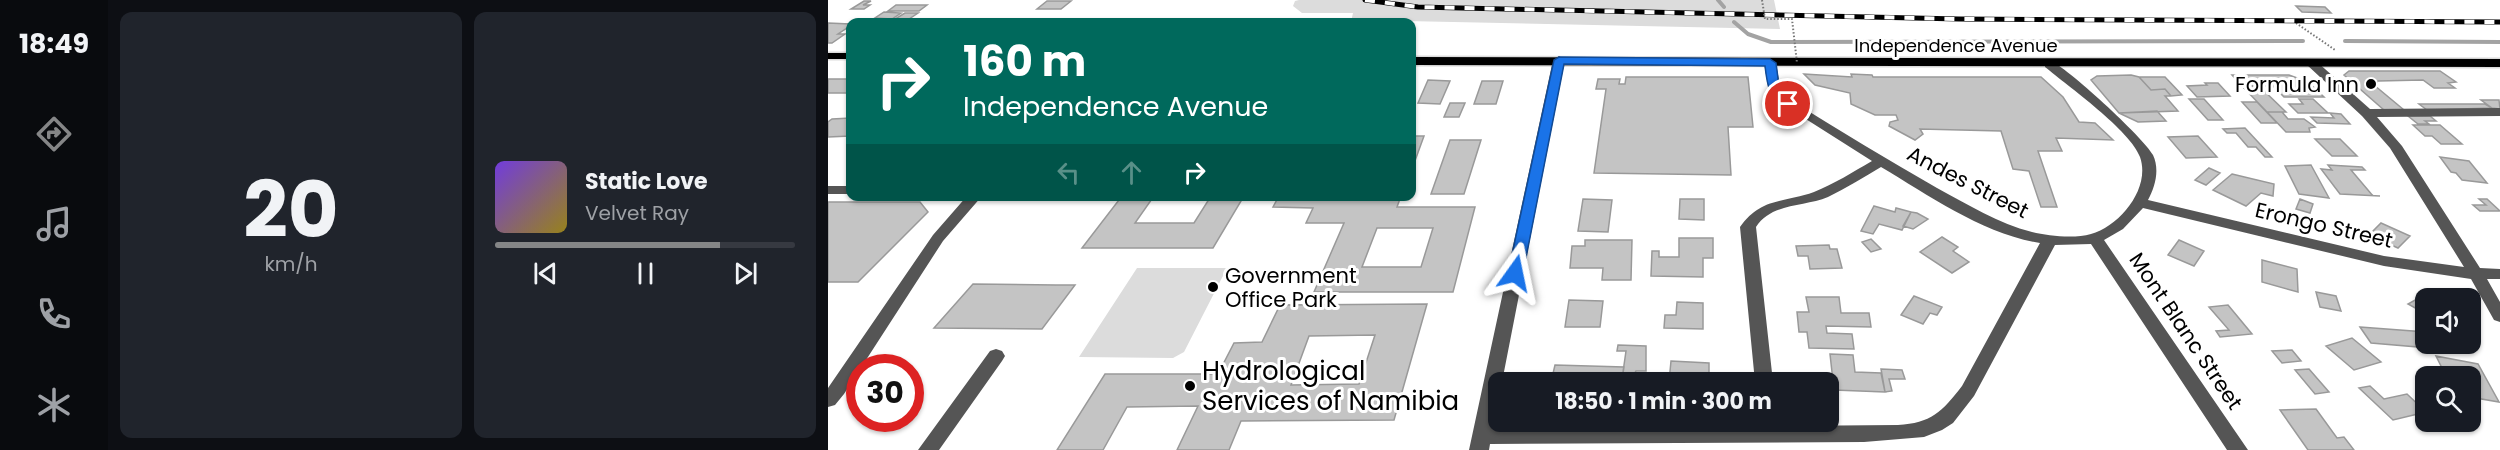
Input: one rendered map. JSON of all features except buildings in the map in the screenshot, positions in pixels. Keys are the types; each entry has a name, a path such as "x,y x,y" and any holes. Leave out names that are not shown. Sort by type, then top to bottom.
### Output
{"main road":[{"path":"828,56 846,56"},
{"name":"Independence Avenue","path":"1416,61 2049,64 2500,63"}],"street":[{"path":"1559,60 1480,443 1692,432"},
{"name":"Andes Street","path":"1770,63 1773,86 1778,96 1829,130 1963,208 2003,228 2030,237 2095,238"},
{"path":"2049,64 2141,147 2147,157 2150,180 2141,203 2120,223 2095,238"},
{"path":"2312,64 2367,113 2394,146 2476,274 2500,316"},
{"path":"2367,113 2500,112"},
{"path":"1763,372 1748,227 1753,218 1764,210 1818,196 1882,161"},
{"path":"828,190 846,190"},
{"path":"828,400 838,389 938,238 971,201"},
{"name":"Erongo Street","path":"2141,203 2344,252 2428,269 2500,274"},
{"name":"Mont Blanc Street","path":"2095,238 2238,450"},
{"path":"1832,432 1864,434 1915,431 1938,426 1954,412 1968,391 2050,239"},
{"path":"928,450 996,356"}],"path":[{"path":"1762,0 1765,19 1792,19 1797,63"},
{"path":"2296,23 2353,63"}],"shaded area":[{"path":"1774,0 1780,29 1352,18 1353,13 1302,13 1293,6 1295,1"},
{"path":"1137,268 1227,268 1184,352 1173,358 1079,357"}],"waterway":[{"path":"1718,0 1724,7"},
{"path":"1734,22 1748,34 1771,42 2303,41"},
{"path":"2345,41 2500,42"}],"railway":[{"path":"1365,0 1418,7 1959,19 2500,22"}],"place":[{"name":"Formula Inn","path":"2371,84"},
{"name":"Government Office Park","path":"1213,287"},
{"name":"Hydrological Services of Namibia","path":"1190,386"}],"route":[{"path":"1515,273 1559,60 1770,63 1773,86 1778,96 1788,104"}]}
